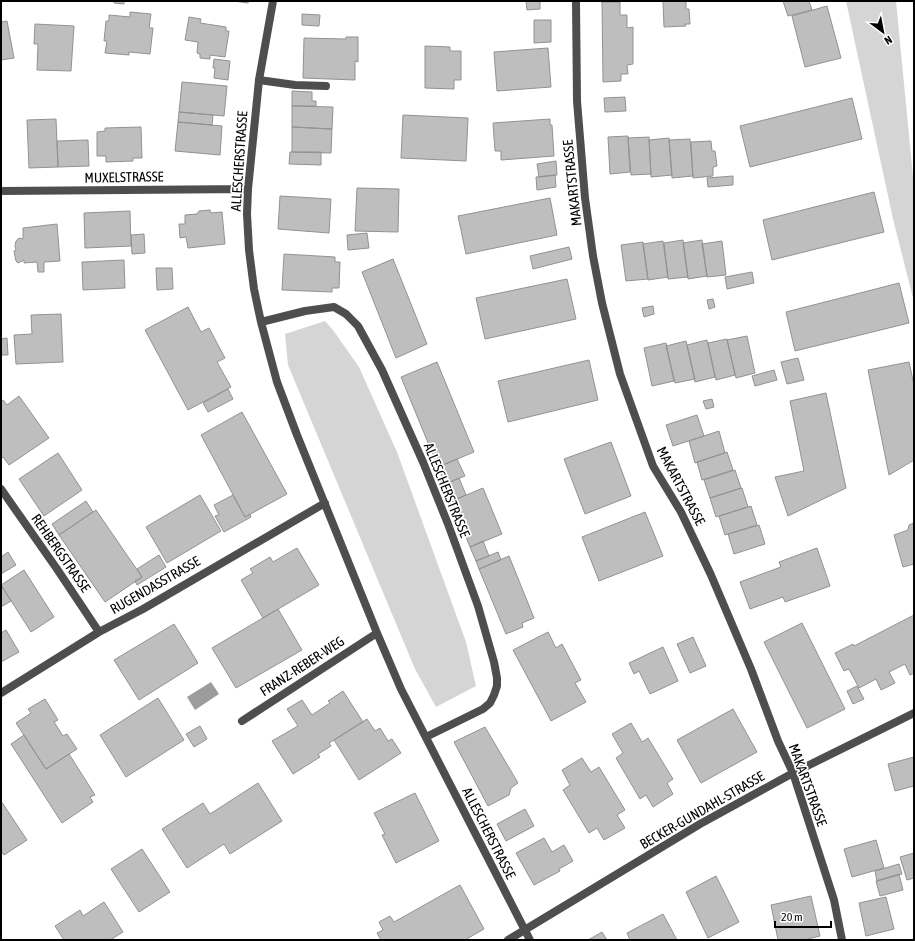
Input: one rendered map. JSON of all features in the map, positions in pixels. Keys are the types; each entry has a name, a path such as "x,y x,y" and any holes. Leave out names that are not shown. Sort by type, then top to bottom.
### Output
{"street":[{"name":"ALLESCHERSTRASSE","path":"273,1 259,80 248,189 247,214 254,288 261,322 277,382 324,503 401,689 524,931 530,940"},
{"name":"MAKARTSTRASSE","path":"576,1 577,101 585,198 593,256 602,303 620,374 653,466 681,512 711,575 751,669 778,741 793,773 834,900 842,940"},
{"path":"259,80 295,85 326,86"},
{"name":"MUXELSTRASSE","path":"1,191 248,189"},
{"name":"ALLESCHERSTRASSE","path":"261,322 305,311 334,307 346,314 358,326 382,370 448,524 478,606 494,662 497,686 490,703 483,709 426,737"},
{"name":"REHBERGSTRASSE","path":"1,489 99,632"},
{"name":"RUGENDASSTRASSE","path":"1,693 99,632 324,503"},
{"name":"FRANZ-REBER-WEG","path":"242,721 377,633"},
{"name":"BECKER-GUNDAHL-STRASSE","path":"508,940 700,824 793,773 914,713"}],"shaded area":[{"path":"846,1 896,1 914,187 914,302 893,219"},
{"path":"325,321 359,367 397,452 466,642 476,686 436,707 415,669 288,365 285,334"},
{"path":"211,682 219,694 195,710 187,697"}],"building":[{"path":"114,1 124,1 124,4 114,3"},
{"path":"233,1 249,1 248,3"},
{"path":"526,1 540,1 540,9 527,10"},
{"path":"663,1 686,1 686,9 689,9 690,24 685,24 686,26 664,27"},
{"path":"783,1 809,1 812,10 788,16"},
{"path":"602,2 620,2 620,15 627,15 627,28 633,27 633,64 627,65 628,74 621,74 621,81 603,82"},
{"path":"827,6 841,58 805,67 792,16"},
{"path":"130,12 151,14 149,28 153,28 150,54 129,52 129,55 105,53 107,41 104,41 106,21 109,21 109,15 130,17"},
{"path":"302,14 320,15 319,26 302,25"},
{"path":"189,17 201,19 200,23 226,27 226,31 229,31 225,57 210,55 210,59 200,58 200,54 197,53 198,42 185,40"},
{"path":"534,20 551,20 551,42 534,43"},
{"path":"7,21 14,58 1,60 1,22"},
{"path":"35,24 74,26 71,71 37,70 38,44 34,44"},
{"path":"346,37 358,37 358,62 355,61 355,80 303,78 304,38 346,39"},
{"path":"425,46 450,47 450,51 461,51 461,80 454,80 454,89 425,88"},
{"path":"548,48 551,87 497,91 494,52"},
{"path":"214,59 230,61 228,80 214,78"},
{"path":"182,82 227,86 224,116 179,112"},
{"path":"292,91 312,92 312,101 316,101 316,106 292,106"},
{"path":"625,97 626,111 605,112 604,98"},
{"path":"852,98 862,139 750,167 740,126"},
{"path":"292,106 333,107 332,129 292,127"},
{"path":"179,112 213,115 212,125 178,122"},
{"path":"403,115 468,118 466,161 401,158"},
{"path":"56,119 58,167 29,168 27,120"},
{"path":"550,119 550,125 552,125 554,156 501,160 501,151 495,151 493,123"},
{"path":"178,122 222,126 220,155 175,151"},
{"path":"141,127 142,158 133,158 133,161 106,162 106,156 97,156 97,132 105,131 105,128"},
{"path":"292,127 332,129 331,153 292,152"},
{"path":"628,136 630,172 610,174 608,137"},
{"path":"649,137 651,174 631,175 628,138"},
{"path":"669,138 672,175 651,177 649,140"},
{"path":"690,139 693,176 672,178 669,140"},
{"path":"88,140 89,166 58,167 57,141"},
{"path":"711,141 712,151 715,151 717,166 713,167 713,176 693,178 691,142"},
{"path":"290,152 321,152 321,165 289,164"},
{"path":"556,161 557,175 539,177 537,164"},
{"path":"555,175 556,187 537,190 536,177"},
{"path":"733,176 733,185 708,187 707,178"},
{"path":"357,188 399,189 398,232 355,231"},
{"path":"874,192 884,232 772,260 763,220"},
{"path":"280,196 331,199 329,233 278,229"},
{"path":"550,198 557,235 466,254 458,216"},
{"path":"210,210 211,213 222,212 225,244 188,248 186,237 180,238 179,224 185,224 185,215 197,214 199,211"},
{"path":"130,211 131,246 85,248 84,213"},
{"path":"57,224 60,261 44,262 44,272 38,272 37,262 24,263 24,260 18,263 16,261 14,251 16,250 16,241 19,238 23,239 23,228"},
{"path":"367,233 369,248 348,250 347,235"},
{"path":"144,234 145,253 132,254 131,235"},
{"path":"683,240 688,277 668,279 664,243"},
{"path":"702,240 707,276 688,279 683,243"},
{"path":"663,241 668,277 648,280 643,244"},
{"path":"722,241 726,275 707,277 702,244"},
{"path":"643,242 648,279 626,281 621,245"},
{"path":"569,247 572,259 533,269 530,256"},
{"path":"284,254 335,257 335,262 340,262 339,288 332,288 332,292 282,290"},
{"path":"393,259 427,344 396,358 362,272"},
{"path":"124,260 125,288 83,290 82,262"},
{"path":"156,268 172,268 173,289 157,290"},
{"path":"752,272 754,283 727,289 725,277"},
{"path":"567,279 576,319 485,339 476,298"},
{"path":"899,283 909,323 795,351 786,312"},
{"path":"713,299 715,307 709,309 707,300"},
{"path":"653,306 654,314 644,317 642,308"},
{"path":"188,307 201,332 209,328 225,358 217,362 231,387 188,410 145,330"},
{"path":"61,314 63,362 16,364 14,335 32,334 31,315"},
{"path":"747,336 755,373 736,378 727,340"},
{"path":"7,338 8,355 1,355 1,339"},
{"path":"727,339 735,375 716,380 708,343"},
{"path":"707,340 715,377 695,382 687,345"},
{"path":"686,341 695,379 675,383 666,346"},
{"path":"666,343 674,381 652,386 644,348"},
{"path":"798,358 804,380 787,384 781,362"},
{"path":"589,360 598,400 508,422 498,381"},
{"path":"437,362 474,452 438,467 401,377"},
{"path":"909,362 914,385 914,460 889,475 868,370"},
{"path":"774,370 777,380 755,386 752,376"},
{"path":"228,389 233,399 208,412 203,403"},
{"path":"826,393 846,488 788,516 775,477 804,471 790,401"},
{"path":"19,396 49,438 9,465 3,457 1,459 1,401 3,400 7,405"},
{"path":"712,399 714,407 706,409 703,401"},
{"path":"242,412 287,494 245,517 201,435"},
{"path":"697,415 704,436 673,446 666,425"},
{"path":"719,431 725,453 695,463 689,441"},
{"path":"611,442 631,496 585,514 564,459"},
{"path":"727,452 733,470 702,480 697,462"},
{"path":"58,453 82,490 44,516 19,479"},
{"path":"457,459 465,476 445,484 438,467"},
{"path":"735,470 741,488 710,498 704,480"},
{"path":"459,478 466,495 452,501 445,484"},
{"path":"483,488 502,534 470,547 452,501"},
{"path":"742,488 748,507 716,517 710,498"},
{"path":"200,495 221,531 167,563 146,527"},
{"path":"233,495 245,517 250,514 251,517 224,532 215,516 219,515 214,505"},
{"path":"86,501 93,512 59,535 52,524"},
{"path":"751,506 757,525 725,535 719,516"},
{"path":"96,510 142,577 105,602 59,535"},
{"path":"645,512 663,556 599,581 582,537"},
{"path":"914,523 914,564 903,567 894,535 908,530 909,525"},
{"path":"759,525 765,544 734,554 728,534"},
{"path":"483,541 489,556 476,561 470,547"},
{"path":"297,548 319,585 263,618 241,580 253,573 250,569 270,557 273,562"},
{"path":"817,548 830,586 785,602 783,597 750,609 740,582 781,567 779,562"},
{"path":"8,552 16,565 1,574 1,557"},
{"path":"498,552 501,560 479,569 476,561"},
{"path":"159,555 166,567 137,585 135,581 142,577 137,569"},
{"path":"509,556 534,618 522,623 523,627 506,634 479,569"},
{"path":"24,570 54,617 31,632 1,585"},
{"path":"1,585 11,601 1,607"},
{"path":"278,609 302,650 236,688 212,648"},
{"path":"914,615 914,673 910,675 905,664 889,672 895,683 881,690 876,679 859,688 849,669 844,671 835,653 853,644 854,646"},
{"path":"802,623 845,709 807,728 764,642"},
{"path":"174,624 198,663 139,700 114,660"},
{"path":"6,630 19,652 1,662 1,633"},
{"path":"548,632 556,648 562,644 581,680 575,683 586,702 551,721 513,650"},
{"path":"693,637 706,666 690,673 677,644"},
{"path":"663,647 678,681 650,694 639,671 634,674 629,663"},
{"path":"857,686 864,699 853,704 847,691"},
{"path":"343,691 363,722 329,743 331,746 318,754 320,757 293,774 272,741 298,726 287,709 302,700 312,715 330,703 328,701"},
{"path":"158,698 184,740 126,777 100,735"},
{"path":"45,699 58,720 54,722 63,736 67,734 77,749 46,769 16,723 31,713 28,709"},
{"path":"733,709 757,752 701,783 677,740"},
{"path":"367,719 375,731 380,728 388,741 392,739 401,753 359,780 334,740"},
{"path":"631,723 642,742 648,738 673,779 667,783 673,794 653,807 646,795 640,799 616,758 623,753 612,734"},
{"path":"200,726 207,739 194,747 186,734"},
{"path":"485,727 518,783 511,788 509,795 488,806 454,742"},
{"path":"24,735 46,769 69,754 95,795 90,797 93,802 62,823 11,744"},
{"path":"914,757 914,786 895,791 888,764"},
{"path":"582,758 591,772 599,767 625,810 617,815 625,828 604,840 597,828 589,833 563,790 570,785 562,770"},
{"path":"258,783 282,821 230,854 224,844 187,868 162,829 203,803 210,814"},
{"path":"415,793 439,841 396,863 382,835 385,834 374,813"},
{"path":"1,801 27,840 4,855 1,851"},
{"path":"525,809 534,826 506,841 497,824"},
{"path":"544,838 552,852 564,845 573,861 559,869 560,871 534,885 516,853"},
{"path":"876,840 884,868 852,877 844,849"},
{"path":"142,849 170,892 139,912 111,869"},
{"path":"914,853 914,878 907,880 900,857"},
{"path":"899,864 902,874 877,881 875,871"},
{"path":"899,874 903,890 880,896 876,881"},
{"path":"716,876 739,922 708,938 686,892"},
{"path":"460,885 484,929 465,940 381,940 377,933 383,930 379,922 390,916 394,922"},
{"path":"811,896 820,936 804,940 778,940 771,905"},
{"path":"886,897 894,929 866,936 859,903"},
{"path":"104,902 123,932 110,940 64,940 55,926 80,910 83,916"},
{"path":"663,914 677,940 630,940 627,933"},
{"path":"602,932 607,940 588,940"}]}
